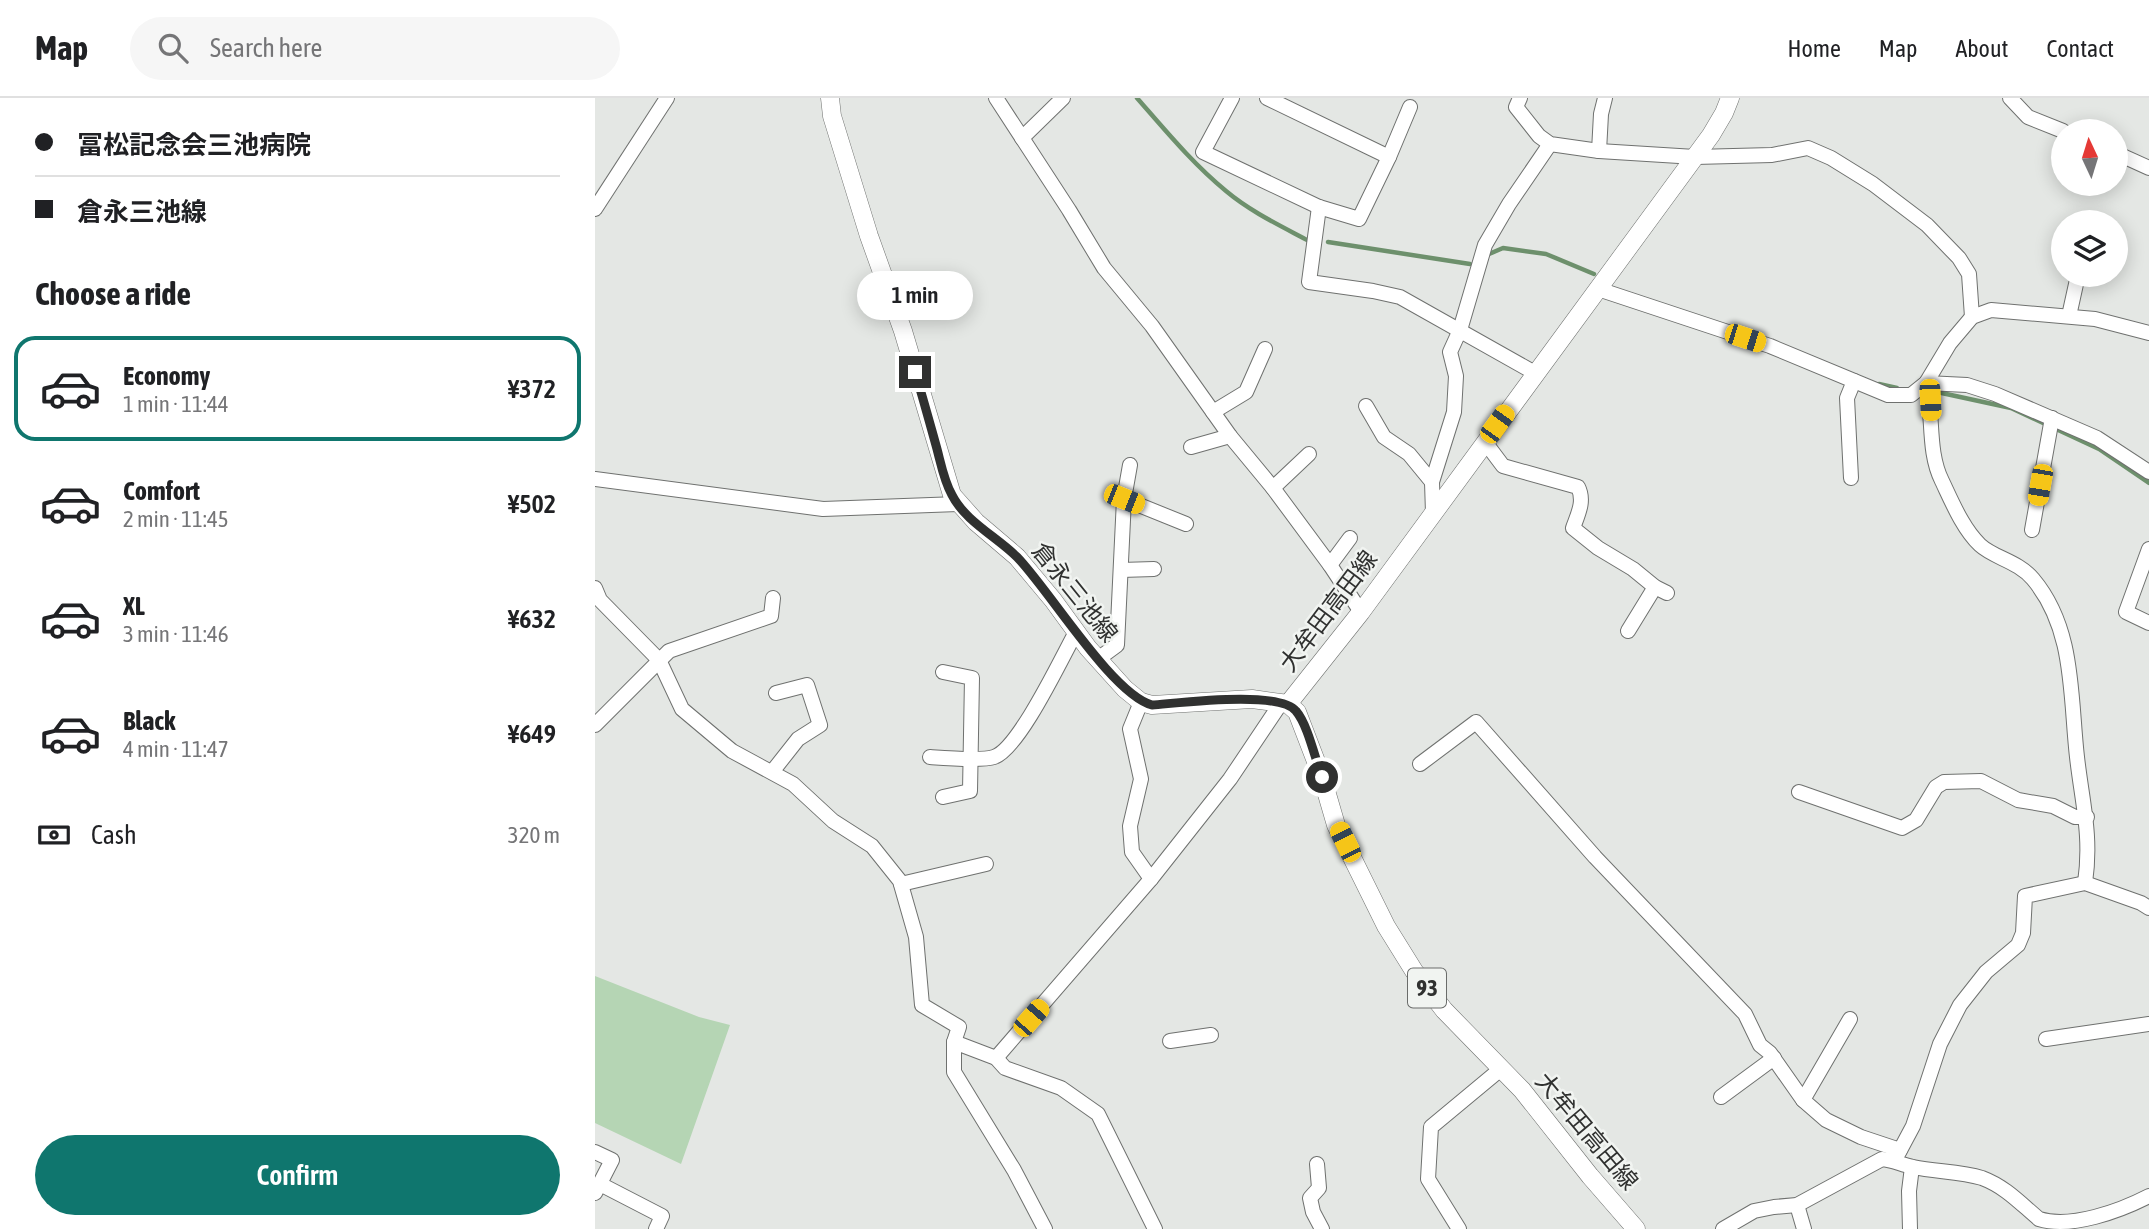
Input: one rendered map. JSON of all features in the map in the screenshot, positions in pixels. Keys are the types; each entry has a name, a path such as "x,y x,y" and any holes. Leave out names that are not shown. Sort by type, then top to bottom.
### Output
{"main road":[{"name":"倉永三池線","path":"830,98 832,116 869,236 904,331 952,495 958,504 1017,557 1098,659 1125,689 1141,702"},
{"name":"大牟田高田線","path":"1636,1229 1590,1176 1523,1090 1444,1010 1414,971 1386,926 1336,825 1297,712 1285,703 1361,611 1598,289 1695,157 1724,113 1730,98"},
{"path":"1141,702 1152,705 1252,699 1285,703"}],"street":[{"path":"595,209 667,98"},
{"path":"996,98 1104,268 1152,326 1230,436 1273,488 1330,565 1361,611"},
{"path":"1022,138 1063,98"},
{"path":"1232,98 1203,152 1319,207 1359,219 1410,107"},
{"path":"1267,98 1389,157"},
{"path":"1599,151 1601,114 1605,98"},
{"path":"2010,98 2028,117 2051,126"},
{"path":"1517,99 1517,107 1539,136 1550,144 1599,151 1695,157 1772,155 1808,148 1831,158 1873,184 1927,225 1959,258 1969,274 1972,317"},
{"path":"1433,513 1432,482 1454,412 1456,376 1450,352 1460,330 1485,245 1550,144"},
{"path":"2128,158 2149,168"},
{"path":"1319,207 1309,282 1373,290 1401,298 1535,373"},
{"path":"2069,316 2075,287"},
{"path":"1598,289 1770,346 1888,395 1911,395 1926,383 1950,343 1972,317 1991,310 2095,319 2149,333"},
{"path":"1213,412 1246,393 1265,349"},
{"path":"1851,478 1847,398 1854,381"},
{"path":"1926,383 1976,388 1995,394 2097,438 2149,472"},
{"path":"1926,383 1930,400 1934,463 1967,528 1981,546 2012,561 2033,579 2053,611 2063,638 2071,677 2075,743 2087,817 2089,858 2085,883"},
{"path":"1366,406 1384,437 1409,454 1432,482"},
{"path":"2032,530 2052,418"},
{"path":"1191,447 1230,436"},
{"path":"1485,442 1503,466 1578,487 1581,504 1573,528 1661,590 1628,631"},
{"path":"1273,488 1309,454"},
{"path":"1098,659 1117,645 1124,499 1131,466"},
{"path":"595,480 823,509 958,504"},
{"path":"1124,499 1186,524"},
{"path":"1330,565 1350,538"},
{"path":"2149,549 2126,612 2149,623"},
{"path":"1121,570 1154,569"},
{"path":"595,587 600,600 659,660 682,709 732,751 793,784 833,821 872,846 901,884 916,937 922,1005 959,1027 954,1042 954,1072 1014,1170 1045,1229"},
{"path":"595,725 669,651 771,616 773,598"},
{"path":"930,757 994,758 1008,749 1024,726 1076,632"},
{"path":"943,672 972,678 970,791 943,797"},
{"path":"772,772 799,739 820,726 807,685 776,693"},
{"path":"1141,702 1130,729 1141,779 1130,826 1132,852 1151,879"},
{"path":"996,1058 1151,879 1230,779 1285,703"},
{"path":"1420,764 1476,722 1595,857 1745,1014 1760,1045 1774,1058 1803,1100 1826,1120 1898,1155 1912,1167 1950,1171 1983,1179 2016,1197 2039,1219 2053,1227 2069,1228 2100,1221 2149,1196"},
{"path":"1799,792 1902,828 1916,820 1936,787 1944,782 1981,781 2018,800 2053,806 2075,817 2087,817"},
{"path":"901,884 986,864"},
{"path":"1723,1229 1754,1211 1797,1205 1882,1159 1898,1155 1913,1126 1940,1044 1960,1005 1986,972 2018,945 2024,933 2025,896 2085,883 2149,908"},
{"path":"1803,1100 1850,1019"},
{"path":"2046,1039 2149,1024"},
{"path":"1170,1041 1211,1035"},
{"path":"954,1042 996,1058 1006,1068 1061,1088 1098,1114 1155,1229"},
{"path":"1721,1097 1774,1058"},
{"path":"1459,1229 1428,1179 1431,1126 1502,1068"},
{"path":"595,1152 612,1160 597,1189 662,1216 656,1229"},
{"path":"1317,1164 1319,1188 1310,1198 1313,1212 1322,1229"},
{"path":"1910,1229 1909,1191 1912,1167"},
{"path":"1797,1205 1804,1229"}],"green space":[{"path":"595,976 699,1017 730,1025 681,1164 595,1123"}],"waterway":[{"path":"1137,98 1191,158 1226,191 1256,212 1309,241"},
{"path":"1328,242 1470,264"},
{"path":"1489,254 1503,248 1546,254 1594,274"},
{"path":"1879,384 1897,388"},
{"path":"1937,392 2011,408 2099,449 2149,483"}],"route":[{"path":"915,372 952,495 976,522 1017,557 1125,689 1141,702 1152,705 1252,699 1288,704 1297,712 1322,777"}]}
